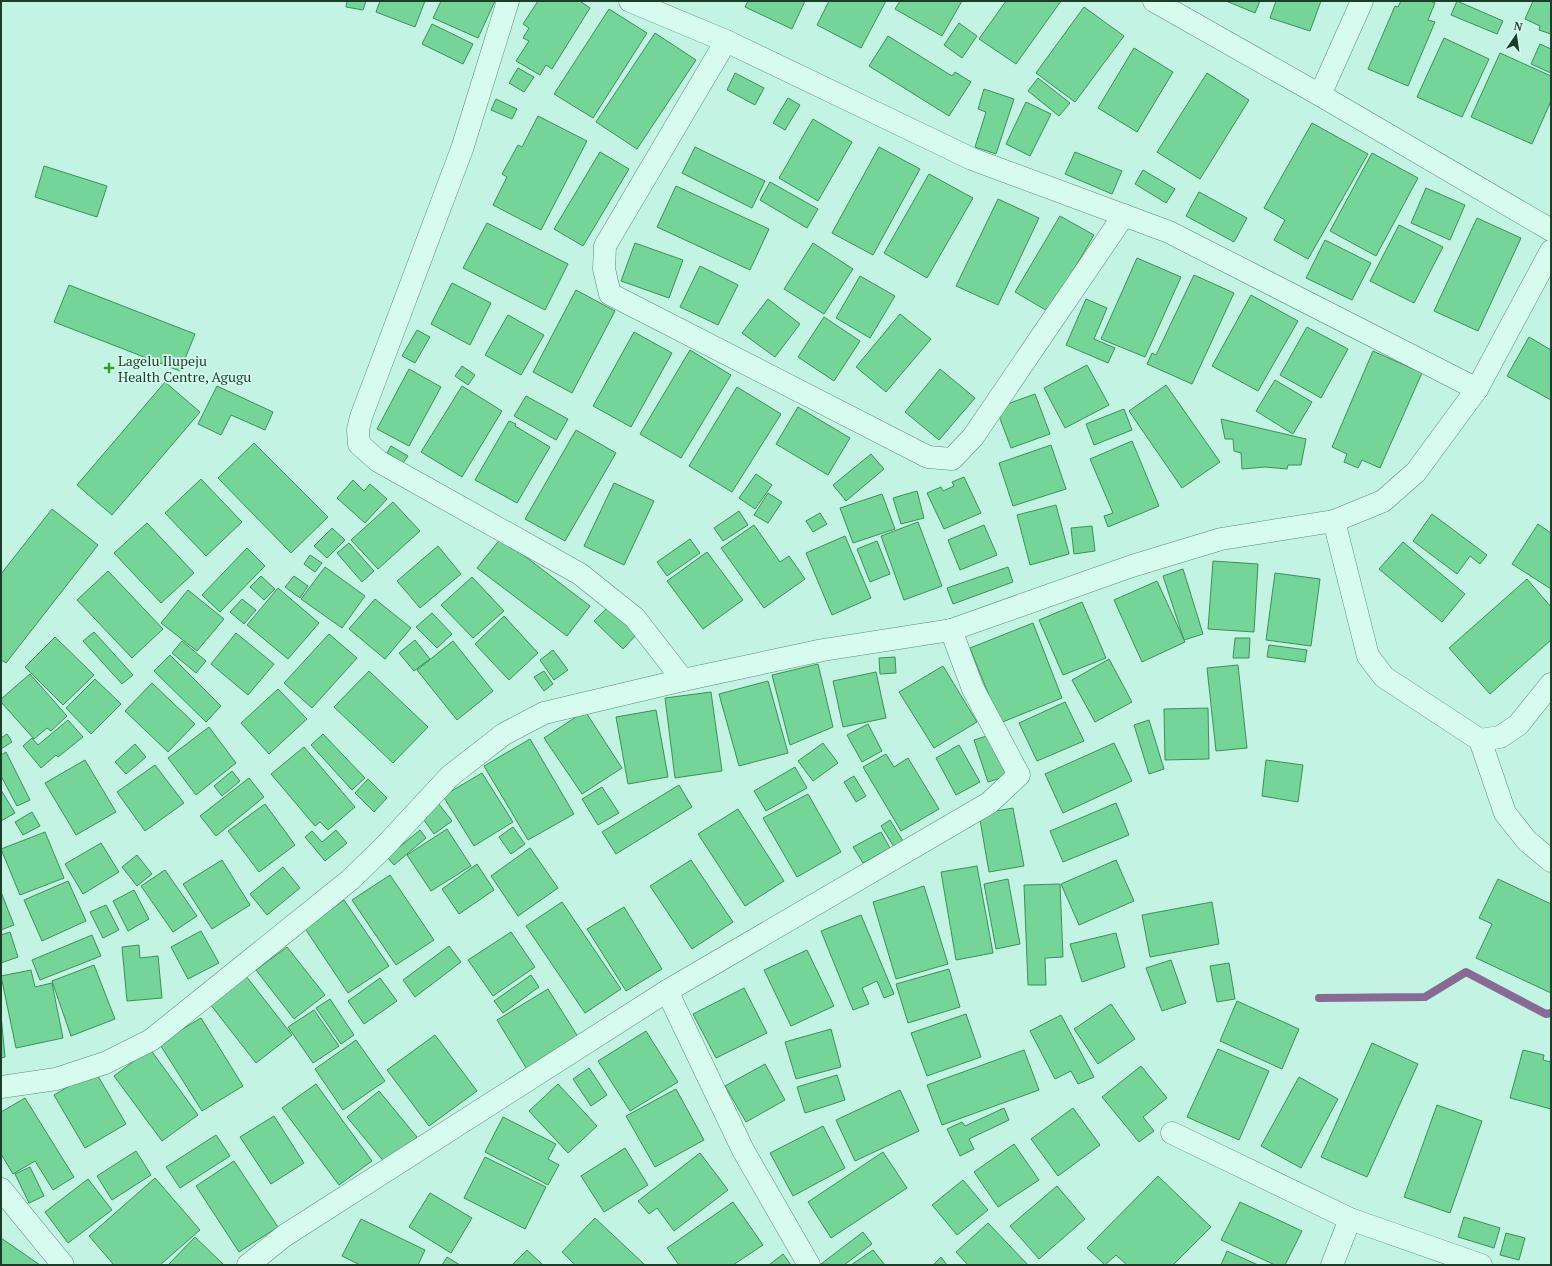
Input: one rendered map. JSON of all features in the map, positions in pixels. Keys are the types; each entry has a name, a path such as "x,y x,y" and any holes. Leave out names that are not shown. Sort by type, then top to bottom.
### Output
{"street":[{"path":"508,1 462,149 361,417 358,430 359,444 378,461 580,574 635,618 683,680"},
{"path":"630,1 726,41 972,159 1169,232 1477,389"},
{"path":"1154,1 1320,95 1551,230"},
{"path":"1320,95 1362,1"},
{"path":"726,41 605,246 604,269 610,294 928,457 952,459 972,437 1124,215"},
{"path":"1,1087 56,1079 105,1063 151,1040 350,880 384,847 450,776 504,734 544,713 683,680 823,650 951,630 1132,566 1221,539 1334,520 1382,501 1416,472 1477,389 1551,251"},
{"path":"1334,520 1368,656 1384,677 1480,740 1504,813 1527,841 1551,861"},
{"path":"248,1265 284,1236 667,991 989,803 1019,775 973,689 951,630"},
{"path":"1480,740 1500,737 1518,725 1551,684"},
{"path":"667,991 743,1150 810,1265"},
{"path":"1172,1133 1350,1219 1481,1265"},
{"path":"1,1189 63,1265"},
{"path":"1332,1265 1350,1219"}],"building":[{"path":"347,1 366,1 363,10 346,7"},
{"path":"380,1 425,1 415,27 376,12"},
{"path":"441,1 495,1 478,38 433,18"},
{"path":"538,1 580,1 590,8 552,69 546,65 540,75 516,61 529,41 523,38 529,28 523,24"},
{"path":"748,1 805,1 792,29 745,7"},
{"path":"829,1 886,1 861,48 817,25"},
{"path":"900,1 962,1 942,36 895,9"},
{"path":"1006,1 1061,1 1016,64 979,39"},
{"path":"1226,1 1260,1 1255,13"},
{"path":"1276,1 1321,1 1310,31 1270,18"},
{"path":"1401,1 1430,1 1435,3 1428,20 1435,22 1408,86 1368,69 1395,6 1398,7"},
{"path":"1457,1 1503,21 1497,34 1451,15"},
{"path":"1533,1 1551,1 1551,34 1539,30 1540,26 1525,19"},
{"path":"1084,7 1124,36 1075,102 1036,73"},
{"path":"609,9 647,33 593,118 554,94"},
{"path":"959,23 977,36 962,58 944,45"},
{"path":"432,24 473,44 463,64 422,44"},
{"path":"655,33 696,60 637,149 596,122"},
{"path":"888,36 952,76 955,72 971,82 949,116 869,66"},
{"path":"1444,38 1489,59 1462,117 1417,97"},
{"path":"1540,44 1551,49 1551,73 1531,64"},
{"path":"1134,48 1173,72 1137,132 1098,108"},
{"path":"1500,53 1551,76 1551,101 1532,144 1471,117"},
{"path":"518,68 534,77 524,92 509,83"},
{"path":"735,73 764,88 755,105 727,90"},
{"path":"1207,73 1249,100 1200,179 1157,152"},
{"path":"1038,78 1070,103 1059,116 1028,91"},
{"path":"984,89 1014,99 996,154 975,147 986,112 978,109"},
{"path":"788,98 800,105 785,130 773,123"},
{"path":"496,99 517,109 512,119 491,110"},
{"path":"1026,102 1051,114 1030,156 1006,144"},
{"path":"538,116 587,141 541,230 493,205 507,177 502,174 518,145 522,147"},
{"path":"813,119 852,142 818,201 779,178"},
{"path":"1312,123 1368,154 1308,259 1274,240 1285,220 1264,208"},
{"path":"695,147 765,181 752,208 682,173"},
{"path":"879,147 920,169 873,255 832,233"},
{"path":"600,152 629,169 583,246 554,229"},
{"path":"1075,152 1122,171 1112,194 1065,174"},
{"path":"1372,153 1418,178 1376,256 1330,231"},
{"path":"44,166 107,186 97,217 35,197"},
{"path":"1143,170 1175,189 1166,203 1135,184"},
{"path":"929,174 973,198 927,278 884,253"},
{"path":"770,182 818,209 807,228 760,200"},
{"path":"676,186 769,229 750,270 657,227"},
{"path":"1426,188 1465,205 1450,240 1411,223"},
{"path":"1199,192 1247,218 1234,242 1186,216"},
{"path":"998,199 1039,218 998,305 956,286"},
{"path":"1060,216 1094,235 1049,312 1015,292"},
{"path":"1477,218 1521,238 1478,331 1434,311"},
{"path":"487,223 568,264 545,310 463,268"},
{"path":"1399,225 1443,247 1414,303 1370,281"},
{"path":"1325,240 1371,263 1352,300 1306,278"},
{"path":"635,243 683,260 669,298 621,281"},
{"path":"813,243 853,269 824,314 784,289"},
{"path":"1137,258 1181,277 1145,357 1101,339"},
{"path":"700,266 738,285 718,325 680,307"},
{"path":"1194,275 1234,293 1192,384 1147,364 1152,353 1156,355"},
{"path":"860,276 895,296 870,338 836,318"},
{"path":"452,283 491,303 470,345 431,324"},
{"path":"69,285 195,334 180,371 54,322"},
{"path":"576,290 615,311 572,393 533,372"},
{"path":"1251,295 1298,321 1258,391 1212,366"},
{"path":"768,299 800,324 775,357 742,333"},
{"path":"1086,299 1107,308 1094,339 1115,348 1108,363 1066,345"},
{"path":"900,314 931,339 886,392 856,367"},
{"path":"508,315 544,335 521,375 485,355"},
{"path":"824,317 860,341 834,381 798,357"},
{"path":"1307,327 1348,349 1321,398 1280,375"},
{"path":"417,330 430,337 415,363 402,356"},
{"path":"634,332 672,353 631,427 593,406"},
{"path":"1529,337 1551,350 1551,400 1507,376"},
{"path":"690,350 731,375 681,458 640,434"},
{"path":"1373,351 1422,373 1380,468 1362,460 1358,468 1344,462 1347,454 1332,447"},
{"path":"1087,365 1109,405 1065,428 1044,388"},
{"path":"462,366 475,375 468,385 455,376"},
{"path":"409,369 441,387 409,446 377,429"},
{"path":"940,369 975,398 939,440 905,412"},
{"path":"1275,380 1312,402 1293,434 1256,411"},
{"path":"165,382 200,412 112,515 77,485"},
{"path":"1166,385 1220,462 1182,488 1129,411"},
{"path":"217,386 273,412 265,430 231,415 221,435 198,424"},
{"path":"462,386 502,411 462,477 421,452"},
{"path":"737,387 781,414 732,492 689,466"},
{"path":"1035,394 1050,434 1011,448 996,408"},
{"path":"526,396 568,419 556,440 514,416"},
{"path":"798,407 850,438 828,475 776,444"},
{"path":"1124,409 1132,430 1094,445 1086,424"},
{"path":"1221,419 1306,439 1301,465 1288,465 1287,469 1265,467 1242,469 1241,453 1234,451 1233,439 1225,439"},
{"path":"509,421 516,424 515,426 550,447 517,503 475,480"},
{"path":"576,430 616,453 565,541 525,519"},
{"path":"1132,441 1159,506 1108,527 1104,516 1113,513 1090,459"},
{"path":"254,443 328,517 291,553 218,478"},
{"path":"1051,445 1066,489 1013,506 999,463"},
{"path":"391,446 408,456 403,463 387,453"},
{"path":"871,454 884,469 846,501 833,485"},
{"path":"756,474 772,485 755,509 739,498"},
{"path":"964,477 981,513 944,529 927,493 941,487 943,491 954,486 952,482"},
{"path":"201,479 242,522 206,556 165,513"},
{"path":"353,480 364,491 370,484 387,499 365,523 337,498"},
{"path":"614,483 654,501 624,565 584,546"},
{"path":"917,491 924,518 901,524 893,498"},
{"path":"768,493 782,502 768,523 754,515"},
{"path":"882,494 895,529 853,543 840,508"},
{"path":"393,502 420,531 378,569 351,540"},
{"path":"1056,505 1069,554 1030,565 1017,515"},
{"path":"52,509 98,545 6,663 1,660 1,574"},
{"path":"739,511 748,525 723,541 714,528"},
{"path":"820,513 827,524 813,532 806,521"},
{"path":"1432,514 1487,555 1480,564 1470,556 1457,574 1413,541"},
{"path":"918,522 942,586 904,600 881,536"},
{"path":"147,523 194,573 161,603 114,553"},
{"path":"1538,524 1551,533 1551,589 1512,564"},
{"path":"754,525 780,562 789,556 805,579 764,608 721,548"},
{"path":"984,525 997,555 960,570 948,540"},
{"path":"1092,526 1095,551 1074,554 1071,528"},
{"path":"332,528 345,540 327,558 314,546"},
{"path":"845,536 871,598 832,615 806,553"},
{"path":"501,538 590,606 567,636 477,568"},
{"path":"690,539 700,553 667,576 657,562"},
{"path":"877,541 890,574 870,582 857,549"},
{"path":"1403,542 1465,594 1442,622 1379,569"},
{"path":"349,543 374,571 362,582 337,553"},
{"path":"438,546 461,574 420,608 397,581"},
{"path":"247,548 265,566 220,612 202,595"},
{"path":"707,552 743,600 703,629 667,581"},
{"path":"310,555 322,563 315,572 304,564"},
{"path":"1213,561 1258,564 1254,632 1208,629"},
{"path":"325,567 365,596 342,628 301,599"},
{"path":"1008,567 1013,582 953,604 947,588"},
{"path":"1183,569 1203,634 1184,640 1163,576"},
{"path":"108,571 163,629 132,658 77,600"},
{"path":"1275,573 1320,579 1311,646 1266,640"},
{"path":"261,576 275,589 264,600 250,587"},
{"path":"294,576 308,586 300,598 285,587"},
{"path":"472,577 504,611 473,638 441,605"},
{"path":"1527,579 1551,607 1551,640 1490,694 1449,648"},
{"path":"1157,581 1185,642 1142,662 1114,600"},
{"path":"278,588 319,623 288,659 247,625"},
{"path":"188,590 224,619 197,651 161,623"},
{"path":"242,599 256,610 244,624 230,612"},
{"path":"375,599 411,628 385,659 349,629"},
{"path":"1082,602 1106,658 1063,675 1039,620"},
{"path":"608,607 637,634 623,649 594,621"},
{"path":"432,613 452,634 437,648 416,627"},
{"path":"504,616 538,653 509,680 475,644"},
{"path":"1033,623 1062,698 1000,723 970,648"},
{"path":"94,632 133,675 122,684 83,641"},
{"path":"236,633 274,664 248,695 211,664"},
{"path":"329,634 357,658 312,708 284,683"},
{"path":"55,637 94,675 63,705 25,667"},
{"path":"1235,638 1250,638 1249,658 1233,658"},
{"path":"415,640 430,659 414,671 399,653"},
{"path":"182,641 206,661 196,673 172,653"},
{"path":"453,641 493,691 457,720 417,670"},
{"path":"1269,645 1307,650 1305,662 1267,657"},
{"path":"553,650 568,670 554,680 540,660"},
{"path":"170,655 221,706 206,722 154,671"},
{"path":"895,657 896,673 880,674 879,658"},
{"path":"1109,659 1132,702 1095,722 1072,680"},
{"path":"818,664 833,727 790,745 772,675"},
{"path":"1238,665 1247,748 1216,751 1207,668"},
{"path":"943,666 977,722 934,748 899,692"},
{"path":"369,671 428,727 393,763 334,707"},
{"path":"544,671 553,684 544,691 534,677"},
{"path":"876,672 886,718 843,727 833,681"},
{"path":"30,674 67,716 51,731 47,728 34,739 1,702 1,699"},
{"path":"95,679 121,704 91,734 66,708"},
{"path":"768,681 788,753 739,766 719,694"},
{"path":"152,683 195,724 168,752 125,711"},
{"path":"278,689 307,719 269,754 241,723"},
{"path":"711,692 722,771 675,778 665,698"},
{"path":"1065,702 1084,741 1037,761 1019,723"},
{"path":"1208,708 1209,759 1165,760 1164,709"},
{"path":"656,710 668,777 628,784 616,717"},
{"path":"585,711 622,768 582,794 544,738"},
{"path":"68,720 83,737 58,757 56,755 41,768 23,746 32,738 38,745"},
{"path":"1149,720 1164,769 1149,774 1134,725"},
{"path":"868,724 882,751 862,762 847,735"},
{"path":"209,727 236,763 196,795 168,758"},
{"path":"7,734 12,742 1,749 1,738"},
{"path":"323,734 365,778 352,790 311,745"},
{"path":"993,734 1007,776 988,782 974,740"},
{"path":"530,739 574,814 528,840 484,766"},
{"path":"823,743 838,763 813,781 798,761"},
{"path":"1114,743 1132,781 1063,813 1045,774"},
{"path":"135,744 146,757 126,774 115,762"},
{"path":"959,745 980,782 956,795 936,758"},
{"path":"304,747 355,807 328,830 320,822 315,826 271,774"},
{"path":"6,752 30,800 17,806 1,776 1,755"},
{"path":"886,754 894,767 908,758 939,809 901,831 863,767"},
{"path":"85,760 116,812 76,835 45,783"},
{"path":"1266,760 1303,765 1298,802 1262,796"},
{"path":"155,765 184,803 145,831 117,792"},
{"path":"795,767 807,788 766,811 754,791"},
{"path":"232,771 240,781 222,796 214,786"},
{"path":"482,773 513,822 474,846 443,796"},
{"path":"854,776 866,796 856,802 844,782"},
{"path":"249,778 264,797 216,836 200,816"},
{"path":"368,779 387,798 374,812 355,793"},
{"path":"679,785 692,807 616,854 602,832"},
{"path":"602,787 619,813 598,825 582,799"},
{"path":"1,790 15,813 1,821"},
{"path":"808,794 841,852 797,877 763,818"},
{"path":"438,803 452,821 434,834 421,816"},
{"path":"1116,803 1129,835 1063,862 1050,831"},
{"path":"265,804 295,845 259,872 228,831"},
{"path":"1013,808 1024,866 989,872 979,814"},
{"path":"738,809 784,881 745,906 698,834"},
{"path":"32,812 40,826 23,835 15,822"},
{"path":"890,820 903,841 894,847 881,826"},
{"path":"513,827 525,844 511,854 499,837"},
{"path":"447,829 471,866 431,891 407,855"},
{"path":"336,830 347,843 325,861 305,837 312,831 322,842"},
{"path":"420,830 426,838 394,865 387,857"},
{"path":"45,832 64,878 20,895 1,849"},
{"path":"881,832 890,848 863,863 853,847"},
{"path":"101,843 119,872 83,894 65,864"},
{"path":"530,848 558,888 518,916 491,876"},
{"path":"137,855 152,874 137,886 122,867"},
{"path":"222,860 250,905 212,929 183,884"},
{"path":"691,860 733,922 692,949 650,886"},
{"path":"1116,860 1134,901 1079,925 1061,884"},
{"path":"477,864 494,890 459,914 442,889"},
{"path":"977,866 993,953 956,960 941,872"},
{"path":"283,867 300,888 267,915 250,894"},
{"path":"165,870 197,916 173,932 141,886"},
{"path":"390,875 434,940 396,965 352,900"},
{"path":"1008,879 1020,944 996,949 984,884"},
{"path":"1498,879 1551,904 1551,993 1476,958 1492,924 1479,918"},
{"path":"68,881 86,921 42,941 24,900"},
{"path":"1060,884 1063,957 1045,958 1046,985 1028,985 1024,885"},
{"path":"924,886 948,964 896,979 873,902"},
{"path":"134,890 149,919 128,931 113,901"},
{"path":"1,892 14,925 1,930"},
{"path":"344,900 389,966 348,993 304,927"},
{"path":"562,902 621,989 585,1013 526,926"},
{"path":"1212,902 1219,944 1150,957 1142,915"},
{"path":"106,905 119,930 103,938 90,912"},
{"path":"624,907 662,969 626,991 587,929"},
{"path":"861,915 894,994 884,998 877,981 862,988 869,1004 853,1010 821,931"},
{"path":"201,931 219,963 188,979 171,947"},
{"path":"10,932 18,957 1,963 1,935"},
{"path":"511,932 535,967 493,996 468,960"},
{"path":"1116,933 1125,967 1082,982 1070,944"},
{"path":"92,935 101,956 40,980 32,960"},
{"path":"139,945 140,958 158,956 162,998 127,1001 122,947"},
{"path":"449,946 461,962 415,997 403,980"},
{"path":"287,947 325,995 294,1019 256,970"},
{"path":"807,950 834,1006 791,1026 764,970"},
{"path":"1171,960 1186,1003 1162,1011 1146,968"},
{"path":"1229,963 1235,999 1217,1002 1210,966"},
{"path":"94,965 115,1019 71,1036 52,981"},
{"path":"949,969 960,1007 908,1023 896,984"},
{"path":"31,970 35,987 52,983 63,1038 16,1048 1,976"},
{"path":"531,975 539,987 503,1013 494,1001"},
{"path":"246,976 292,1035 256,1063 210,1004"},
{"path":"380,978 397,1001 364,1024 348,1001"},
{"path":"744,988 767,1033 716,1058 693,1014"},
{"path":"548,989 580,1040 528,1071 497,1020"},
{"path":"330,999 354,1035 341,1044 316,1008"},
{"path":"1237,1001 1299,1029 1282,1069 1220,1041"},
{"path":"1111,1004 1135,1039 1098,1064 1074,1029"},
{"path":"314,1010 339,1046 313,1063 288,1027"},
{"path":"966,1014 981,1057 927,1076 911,1033"},
{"path":"1,1015 5,1057 1,1058"},
{"path":"1061,1015 1094,1077 1078,1084 1071,1071 1055,1079 1030,1031"},
{"path":"201,1018 243,1086 202,1111 159,1043"},
{"path":"831,1029 841,1067 796,1079 785,1042"},
{"path":"646,1031 678,1082 630,1111 598,1061"},
{"path":"435,1035 477,1091 429,1126 387,1070"},
{"path":"356,1040 385,1081 343,1110 315,1069"},
{"path":"1372,1043 1418,1064 1367,1177 1321,1157"},
{"path":"150,1049 198,1115 162,1141 114,1076"},
{"path":"1218,1049 1269,1071 1239,1140 1187,1117"},
{"path":"1024,1050 1039,1090 942,1125 927,1085"},
{"path":"1523,1050 1544,1055 1543,1060 1551,1062 1551,1109 1510,1098"},
{"path":"765,1064 785,1100 746,1122 725,1086"},
{"path":"1141,1066 1167,1098 1143,1117 1154,1131 1139,1142 1102,1097"},
{"path":"589,1068 607,1095 591,1106 573,1079"},
{"path":"95,1071 126,1124 85,1148 54,1095"},
{"path":"837,1075 845,1100 805,1113 797,1087"},
{"path":"1299,1077 1338,1099 1301,1168 1261,1146"},
{"path":"316,1084 372,1161 339,1185 282,1108"},
{"path":"558,1084 597,1126 568,1153 529,1111"},
{"path":"676,1089 704,1140 655,1167 626,1116"},
{"path":"900,1090 919,1131 855,1161 836,1120"},
{"path":"379,1091 417,1137 385,1163 347,1117"},
{"path":"25,1098 74,1177 53,1190 35,1161 13,1174 1,1154 1,1112"},
{"path":"1437,1105 1482,1121 1450,1213 1404,1197"},
{"path":"1004,1108 1009,1120 969,1139 974,1149 960,1156 947,1129 962,1122 965,1126"},
{"path":"1073,1108 1100,1145 1058,1176 1031,1139"},
{"path":"274,1116 304,1163 271,1184 240,1137"},
{"path":"503,1117 556,1144 548,1159 559,1165 548,1185 485,1152"},
{"path":"823,1126 845,1168 793,1196 770,1153"},
{"path":"216,1135 230,1156 180,1188 166,1167"},
{"path":"1014,1144 1039,1180 998,1207 974,1172"},
{"path":"625,1148 648,1185 604,1212 581,1176"},
{"path":"136,1151 151,1175 112,1200 97,1176"},
{"path":"883,1152 907,1188 831,1238 808,1202"},
{"path":"700,1153 728,1190 674,1231 657,1208 649,1214 638,1201"},
{"path":"485,1157 546,1187 525,1229 464,1198"},
{"path":"234,1161 278,1227 239,1252 196,1186"},
{"path":"30,1167 44,1196 29,1203 15,1174"},
{"path":"1158,1176 1211,1227 1173,1265 1127,1265 1116,1255 1105,1265 1087,1248"},
{"path":"155,1178 200,1230 160,1265 114,1265 89,1236"},
{"path":"88,1179 112,1210 68,1243 45,1212"},
{"path":"963,1180 988,1210 957,1235 932,1205"},
{"path":"1057,1186 1085,1219 1039,1259 1010,1226"},
{"path":"430,1193 472,1218 451,1253 409,1227"},
{"path":"733,1202 763,1245 733,1265 679,1265 667,1248"},
{"path":"1240,1202 1302,1231 1285,1265 1275,1265 1221,1240"},
{"path":"1464,1217 1500,1228 1494,1248 1458,1237"},
{"path":"595,1218 645,1265 575,1265 562,1252"},
{"path":"361,1219 425,1250 418,1265 360,1265 342,1256"},
{"path":"988,1223 1028,1265 968,1265 956,1252"},
{"path":"863,1232 872,1244 844,1265 821,1264"},
{"path":"1506,1233 1525,1238 1519,1260 1500,1255"},
{"path":"195,1237 224,1265 168,1265"},
{"path":"1,1238 40,1265 1,1265"},
{"path":"527,1250 543,1265 512,1265"},
{"path":"873,1250 885,1265 851,1265"},
{"path":"1227,1251 1258,1265 1221,1265"},
{"path":"783,1254 791,1265 769,1265"},
{"path":"447,1257 460,1265 442,1265"},
{"path":"941,1257 947,1265 933,1265"}],"waterway":[{"path":"1319,998 1425,997 1466,972 1546,1014 1551,1013"}],"place":[{"name":"Lagelu Ilupeju Health Centre, Agugu","path":"109,368"}]}
